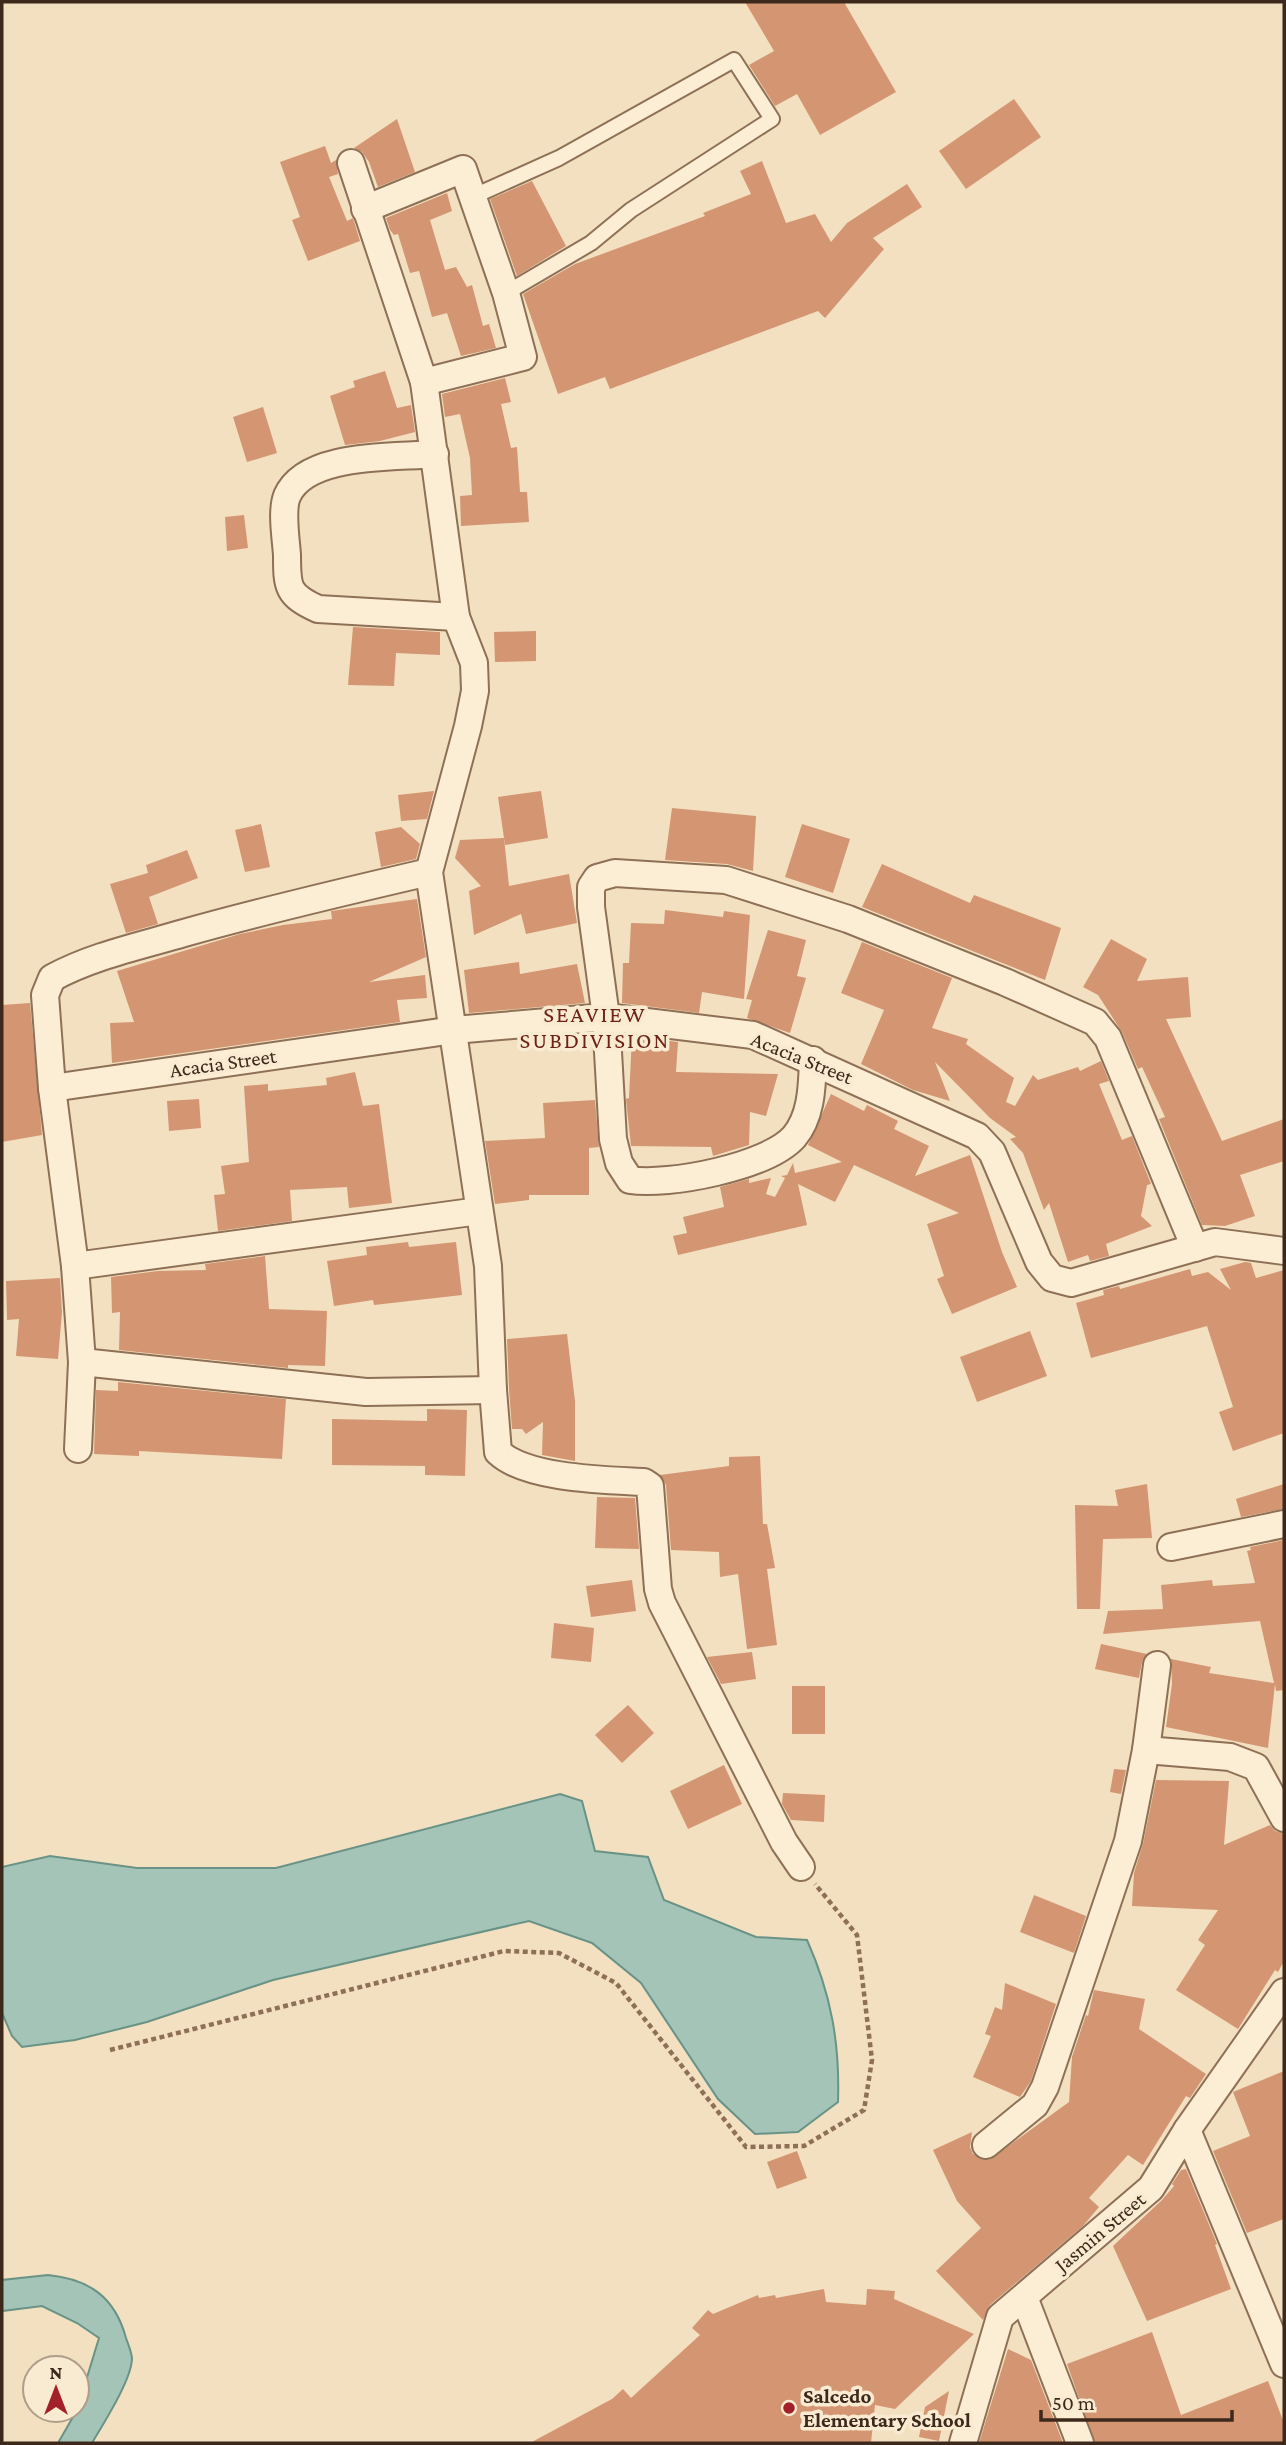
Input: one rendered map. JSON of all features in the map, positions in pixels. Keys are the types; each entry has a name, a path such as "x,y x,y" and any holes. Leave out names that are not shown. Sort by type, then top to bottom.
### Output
{"street":[{"path":"351,163 424,382 456,617 474,663 475,691 429,872 488,1266 498,1452 509,1462 579,1478 644,1482 650,1486 658,1589 662,1603 784,1842 801,1867"},
{"path":"365,209 463,169 506,293 523,357 424,382"},
{"path":"435,454 326,464 299,477 286,498 287,583 298,600 318,609 456,617"},
{"path":"78,1449 82,1362 75,1266 52,1088 45,995 52,978 69,968 271,909 429,872"},
{"path":"813,1060 812,1099 794,1137 754,1163 651,1183 630,1180 619,1163 613,1139 606,1017 591,906 591,887 597,878 615,873 726,880 848,919 1005,982 1095,1022 1108,1038 1195,1248"},
{"name":"Acacia Street","path":"52,1088 454,1030 606,1017 753,1035 977,1136 992,1152 1039,1262 1052,1278 1071,1283 1215,1242 1284,1251"},
{"path":"75,1266 479,1211"},
{"path":"82,1362 366,1392 493,1390"},
{"path":"1171,1547 1284,1524"},
{"path":"986,2145 1041,2097 1128,1841 1146,1750 1157,1665"},
{"path":"1146,1750 1230,1757 1256,1766 1284,1818"},
{"name":"Jasmin Street","path":"963,2443 1000,2316 1151,2189 1187,2130 1284,1992"},
{"path":"1187,2130 1284,2364"},
{"path":"1024,2297 1080,2443"}],"lane":[{"path":"472,197 559,158 734,60 772,119 631,210 591,243 506,293"}],"path":[{"path":"110,2050 504,1951 559,1953 616,1983 746,2147 804,2146 864,2110 872,2060 856,1935 801,1867"}],"shaded area":[{"path":"560,1794 582,1801 595,1851 648,1857 664,1900 756,1937 807,1940 822,1980 832,2019 837,2059 838,2102 798,2132 755,2134 718,2099 641,1983 592,1943 529,1921 273,1980 147,2022 75,2040 22,2047 12,2036 2,2013 2,1867 50,1856 137,1868 276,1868"},
{"path":"48,2275 63,2277 88,2286 115,2311 132,2359 127,2379 92,2443 58,2443 69,2424 91,2424 91,2364 99,2338 77,2323 42,2306 2,2311 2,2280"}],"building":[{"path":"745,2 844,2 896,92 820,135 797,94 775,106 749,65 774,51"},
{"path":"1014,99 1041,137 966,189 939,151"},
{"path":"397,119 415,172 378,187 369,162 362,152 354,148"},
{"path":"325,146 331,163 336,160 338,174 329,177 347,221 353,218 360,241 308,261 292,220 300,217 280,162"},
{"path":"762,161 786,223 815,214 831,242 847,223 907,184 922,207 873,238 884,249 825,318 818,311 610,389 605,377 558,394 523,294 575,264 705,216 703,213 751,194 740,171"},
{"path":"532,181 566,246 517,276 490,199"},
{"path":"447,193 452,211 430,220 445,270 456,267 467,287 472,285 483,326 489,324 496,348 461,356 447,313 432,317 419,271 410,273 398,234 394,235 390,230 386,218"},
{"path":"385,371 397,408 411,405 415,432 380,441 345,445 330,396 355,387 353,381"},
{"path":"505,378 511,402 501,404 511,448 517,447 520,492 527,492 529,522 461,526 460,496 472,495 470,458 460,414 445,417 442,394"},
{"path":"263,407 277,453 247,462 233,417"},
{"path":"244,515 248,548 227,551 225,517"},
{"path":"353,627 440,632 440,655 396,653 394,686 348,685"},
{"path":"536,631 536,661 495,662 494,632"},
{"path":"434,791 427,819 401,821 398,795"},
{"path":"541,791 548,838 505,845 498,797"},
{"path":"672,808 756,816 753,871 727,864 665,860"},
{"path":"261,824 270,867 245,872 235,830"},
{"path":"802,824 850,839 833,893 785,877"},
{"path":"401,827 420,844 416,859 381,867 375,832"},
{"path":"504,838 509,886 569,874 577,923 526,934 521,914 474,935 469,891 481,886 455,858 460,840"},
{"path":"187,850 198,878 149,897 158,924 126,933 110,884 148,873 146,865"},
{"path":"882,864 970,903 974,895 1061,928 1045,980 862,907"},
{"path":"417,899 426,957 369,982 425,975 427,998 397,1000 400,1022 112,1063 110,1023 134,1022 117,971 240,934 332,919 331,911"},
{"path":"665,910 723,917 724,911 750,915 744,999 702,992 699,1013 622,1003 623,963 629,963 631,923 664,924"},
{"path":"768,930 806,940 797,976 806,978 790,1033 747,1018 752,1000 746,999"},
{"path":"1111,939 1147,959 1137,981 1188,977 1191,1017 1166,1019 1222,1141 1284,1119 1284,1161 1240,1175 1255,1216 1225,1226 1202,1225 1159,1119 1165,1117 1142,1067 1138,1069 1122,1032 1098,995 1083,987"},
{"path":"862,942 952,978 932,1028 968,1039 966,1044 1014,1078 1006,1102 1015,1106 1033,1075 1038,1080 1078,1067 1080,1071 1101,1061 1109,1081 1099,1084 1122,1140 1132,1136 1151,1184 1147,1185 1141,1216 1152,1226 1106,1244 1109,1256 1090,1261 1088,1255 1068,1262 1049,1203 1044,1210 1023,1153 1010,1139 1016,1137 990,1118 935,1062 950,1101 913,1090 861,1064 884,1010 841,993"},
{"path":"519,962 520,974 577,964 585,1003 469,1013 464,970"},
{"path":"30,1003 42,1135 2,1142 2,1005"},
{"path":"632,1036 678,1042 676,1072 778,1074 766,1116 750,1112 749,1145 713,1156 711,1147 631,1146 626,1099 629,1098"},
{"path":"355,1072 363,1106 379,1104 392,1203 349,1208 347,1187 290,1190 292,1221 218,1231 214,1195 225,1194 221,1166 249,1162 244,1086 268,1084 268,1091 327,1085 326,1078"},
{"path":"831,1094 864,1111 867,1105 898,1121 894,1129 929,1146 915,1176 970,1155 1002,1252 1017,1287 952,1314 937,1279 944,1276 927,1224 959,1213 854,1165 835,1202 798,1184 807,1225 678,1255 673,1236 687,1233 683,1217 724,1207 720,1187 749,1179 749,1183 771,1178 766,1194 775,1197 785,1178 781,1176 787,1175 793,1163 795,1173 842,1162 808,1145"},
{"path":"199,1099 201,1128 169,1131 167,1101"},
{"path":"595,1100 599,1147 589,1148 589,1195 529,1195 529,1200 495,1204 485,1141 545,1138 543,1103"},
{"path":"408,1242 409,1247 456,1242 462,1295 374,1305 373,1300 334,1306 327,1261 367,1255 366,1247"},
{"path":"265,1256 269,1309 327,1311 325,1366 288,1365 288,1368 119,1350 120,1312 112,1313 111,1277 158,1271 206,1270 205,1264"},
{"path":"1245,1262 1251,1263 1256,1278 1284,1270 1284,1433 1233,1451 1219,1412 1233,1407 1207,1326 1091,1358 1076,1303 1104,1295 1103,1290 1119,1286 1120,1289 1190,1269 1192,1276 1208,1272 1231,1290 1220,1269"},
{"path":"60,1278 62,1312 58,1359 16,1356 19,1319 7,1320 6,1281"},
{"path":"1030,1331 1047,1376 977,1402 960,1357"},
{"path":"567,1334 575,1401 575,1461 542,1455 543,1422 526,1434 522,1429 512,1429 509,1389 507,1339"},
{"path":"118,1382 286,1399 282,1459 139,1451 139,1456 94,1454 96,1390 118,1391"},
{"path":"427,1409 467,1410 465,1476 425,1475 425,1466 332,1465 332,1419 427,1421"},
{"path":"760,1456 763,1524 767,1524 775,1568 767,1569 777,1645 747,1649 738,1574 720,1577 719,1552 671,1550 666,1485 660,1475 729,1466 729,1457"},
{"path":"1147,1484 1152,1538 1103,1539 1100,1609 1077,1609 1075,1505 1118,1506 1115,1490"},
{"path":"1284,1484 1284,1509 1241,1517 1236,1499"},
{"path":"597,1497 635,1498 639,1549 595,1548"},
{"path":"1284,1540 1284,1690 1276,1691 1275,1684 1268,1748 1166,1727 1172,1684 1171,1659 1211,1667 1209,1673 1274,1683 1260,1621 1103,1634 1108,1611 1163,1609 1161,1585 1212,1580 1213,1586 1255,1583 1247,1551 1251,1550 1250,1547"},
{"path":"632,1580 636,1611 591,1617 586,1586"},
{"path":"554,1623 594,1628 591,1662 551,1658"},
{"path":"1101,1644 1147,1654 1142,1662 1139,1678 1095,1669"},
{"path":"752,1652 756,1679 721,1684 707,1657"},
{"path":"792,1686 825,1686 825,1734 792,1734"},
{"path":"628,1705 654,1733 622,1763 595,1735"},
{"path":"724,1765 742,1804 688,1829 670,1791"},
{"path":"1114,1769 1126,1770 1121,1794 1110,1792"},
{"path":"1156,1780 1229,1781 1224,1845 1270,1825 1275,1831 1284,1834 1284,1961 1278,1972 1275,1970 1238,2029 1176,1990 1205,1945 1198,1940 1218,1910 1132,1906 1134,1873"},
{"path":"783,1793 825,1795 824,1822 791,1820 782,1804"},
{"path":"1034,1895 1086,1916 1074,1953 1020,1932"},
{"path":"1005,1983 1056,2004 1031,2081 1020,2097 973,2077 991,2036 985,2034 995,2007 1002,2010"},
{"path":"1094,1990 1145,1999 1139,2029 1206,2074 1190,2098 1186,2096 1143,2165 1128,2155 1089,2198 1099,2207 1083,2226 990,2305 983,2320 936,2271 981,2228 957,2201 933,2150 972,2132 970,2147 973,2154 989,2160 1069,2102 1072,2057 1086,2015 1088,2016"},
{"path":"1284,2071 1284,2219 1247,2233 1213,2151 1250,2136 1233,2092"},
{"path":"797,2151 807,2178 777,2189 767,2162"},
{"path":"1186,2169 1217,2244 1215,2245 1231,2289 1147,2321 1113,2246 1162,2200 1174,2186 1172,2184 1181,2170"},
{"path":"824,2289 826,2302 866,2305 867,2289 895,2291 894,2299 974,2334 895,2409 875,2405 871,2443 530,2443 612,2399 623,2389 631,2398 700,2335 692,2328 708,2310 713,2314 758,2295 759,2298 775,2295 776,2298"},
{"path":"1152,2332 1181,2415 1268,2381 1284,2423 1284,2443 1095,2443 1067,2364"},
{"path":"1008,2349 1031,2360 1063,2443 979,2443"},
{"path":"949,2391 939,2441 919,2437 925,2407"}],"place":[{"name":"Salcedo Elementary School","path":"789,2408"}],"district":[{"name":"SEAVIEW SUBDIVISION","path":"595,1027"}]}
